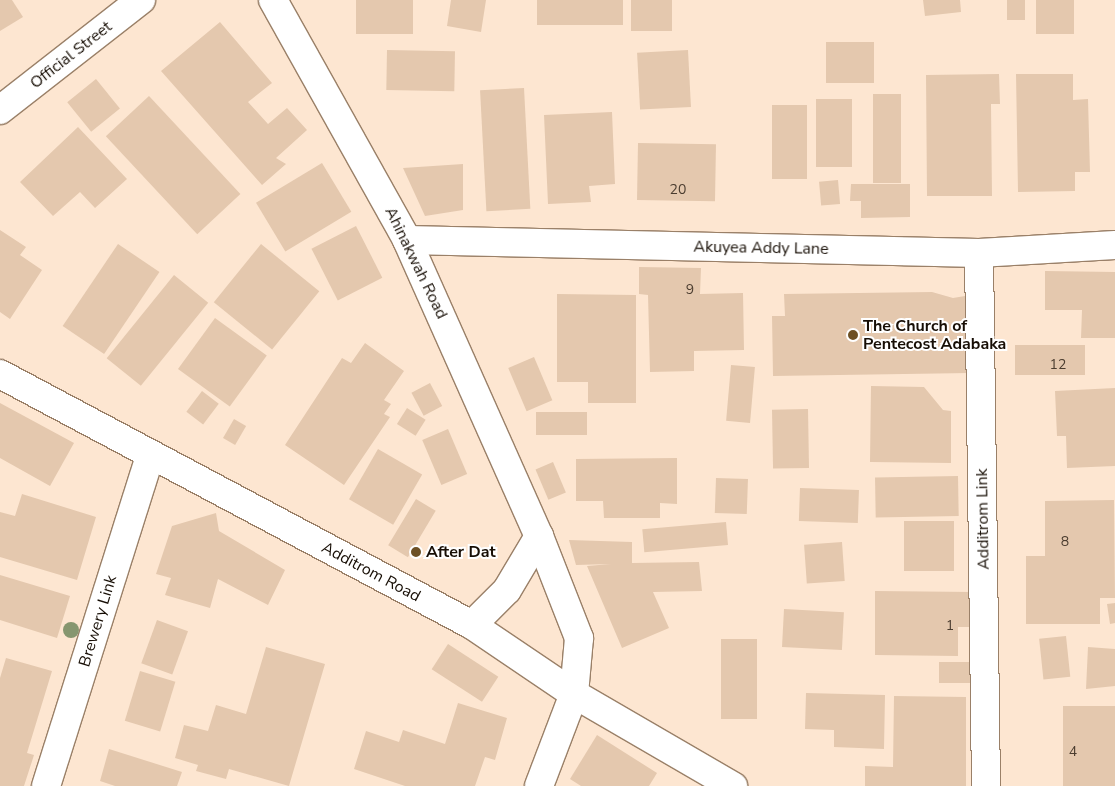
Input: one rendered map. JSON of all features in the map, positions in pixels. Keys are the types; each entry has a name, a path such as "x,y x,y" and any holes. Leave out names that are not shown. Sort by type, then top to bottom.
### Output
{"street":[{"name":"Official Street","path":"0,110 141,0"},
{"name":"Ahinakwah Road","path":"274,0 407,240 539,536 579,638 574,694 538,786"},
{"name":"Akuyea Addy Lane","path":"407,240 980,252 1115,245"},
{"name":"Additrom Link","path":"980,252 986,786"},
{"name":"Additrom Road","path":"0,374 150,456 472,625 574,694 733,786"},
{"name":"Brewery Link","path":"46,786 150,456"},
{"path":"472,625 506,590 539,536"}],"building":[{"path":"0,0 12,0 23,17 0,31"},
{"path":"356,0 413,0 413,34 356,34"},
{"path":"451,0 486,0 481,32 447,26"},
{"path":"537,0 623,0 623,25 537,25"},
{"path":"631,0 672,0 672,31 631,31"},
{"path":"923,0 960,0 961,12 925,16"},
{"path":"1007,0 1025,0 1025,20 1007,20"},
{"path":"1036,0 1074,0 1074,34 1036,34"},
{"path":"220,22 272,83 248,102 268,124 287,108 307,130 276,158 286,164 262,185 161,71"},
{"path":"826,42 874,42 874,83 826,83"},
{"path":"387,50 455,51 454,91 386,90"},
{"path":"688,50 691,107 640,110 637,53"},
{"path":"999,74 1000,104 991,104 992,196 927,196 926,75"},
{"path":"1016,74 1073,74 1073,100 1088,99 1090,172 1075,172 1075,191 1018,192"},
{"path":"96,79 120,109 91,132 67,102"},
{"path":"524,88 530,209 486,211 480,90"},
{"path":"873,94 901,94 901,183 873,183"},
{"path":"149,96 240,194 197,234 106,136"},
{"path":"816,99 852,99 852,167 816,167"},
{"path":"772,105 807,105 807,179 772,179"},
{"path":"612,112 615,184 589,186 591,202 548,204 544,115"},
{"path":"78,127 127,179 95,208 80,192 53,216 20,182"},
{"path":"638,143 716,144 715,201 637,200"},
{"path":"322,163 351,212 285,252 256,203"},
{"path":"463,164 463,210 425,216 403,168"},
{"path":"838,180 840,204 821,206 819,182"},
{"path":"851,184 910,184 910,217 861,218 861,201 850,201"},
{"path":"356,226 382,278 338,300 311,249"},
{"path":"0,230 26,247 20,255 42,270 10,319 0,312"},
{"path":"118,244 159,272 104,354 63,326"},
{"path":"261,244 319,291 272,349 214,302"},
{"path":"639,267 701,268 700,294 743,293 744,350 694,351 694,371 650,372 648,295 639,294"},
{"path":"1045,271 1115,272 1115,338 1081,338 1082,310 1045,310"},
{"path":"174,275 208,303 141,386 107,358"},
{"path":"932,292 953,298 965,296 973,306 970,373 773,376 772,316 785,316 784,294"},
{"path":"557,294 636,295 636,403 588,403 588,382 557,382"},
{"path":"215,318 267,356 230,407 178,369"},
{"path":"365,343 404,371 384,400 391,404 384,414 390,417 344,485 285,445 342,358 351,363"},
{"path":"1015,345 1085,345 1085,375 1015,375"},
{"path":"534,357 552,400 527,411 508,368"},
{"path":"731,365 755,367 750,423 726,421"},
{"path":"430,383 442,406 424,416 411,393"},
{"path":"871,386 924,387 943,410 951,411 951,463 870,462"},
{"path":"1115,388 1115,466 1067,468 1066,436 1057,436 1055,391"},
{"path":"202,391 219,404 203,424 186,412"},
{"path":"0,403 74,443 50,486 0,458"},
{"path":"407,408 426,420 416,436 397,424"},
{"path":"808,409 809,468 773,469 772,410"},
{"path":"536,412 587,412 587,435 536,435"},
{"path":"234,419 246,426 235,445 223,438"},
{"path":"448,429 467,474 441,485 422,440"},
{"path":"378,449 422,474 393,525 349,499"},
{"path":"677,458 677,504 660,503 660,518 604,518 603,501 576,501 576,459"},
{"path":"553,462 566,492 548,500 536,469"},
{"path":"958,476 959,516 876,517 875,477"},
{"path":"716,478 748,479 747,514 715,513"},
{"path":"800,488 859,490 858,523 799,521"},
{"path":"22,494 96,517 77,580 0,557 0,512 15,516"},
{"path":"416,499 436,511 408,557 388,545"},
{"path":"1114,500 1115,598 1100,598 1100,624 1026,624 1026,556 1045,556 1045,501"},
{"path":"216,513 219,531 285,570 268,605 218,579 210,608 165,595 171,578 156,574 172,526"},
{"path":"904,521 954,521 954,571 904,571"},
{"path":"726,522 728,545 644,552 642,529"},
{"path":"569,540 632,542 632,563 699,562 702,591 653,592 669,628 622,648 587,566 611,564 576,565"},
{"path":"842,542 845,581 807,584 804,545"},
{"path":"0,575 70,596 57,638 0,620"},
{"path":"875,591 973,592 973,627 958,627 958,656 875,655"},
{"path":"1115,603 1115,623 1110,624 1107,604"},
{"path":"784,609 844,612 842,650 782,647"},
{"path":"157,620 188,631 172,675 141,663"},
{"path":"1066,636 1070,677 1043,680 1039,639"},
{"path":"721,639 757,639 757,719 721,719"},
{"path":"448,644 498,677 482,702 432,669"},
{"path":"266,647 325,664 289,786 229,769 226,779 196,771 198,765 175,758 184,725 208,731 216,705 246,714"},
{"path":"1088,647 1115,649 1115,686 1086,689"},
{"path":"6,658 52,671 27,753 34,755 24,786 0,786 0,678"},
{"path":"939,662 971,662 971,683 939,683"},
{"path":"140,671 175,682 160,732 125,721"},
{"path":"806,693 885,695 884,749 834,747 834,730 805,729"},
{"path":"894,696 966,697 966,786 865,786 865,766 893,767"},
{"path":"458,703 507,718 495,760 485,757 475,786 405,786 354,769 366,731 399,742 403,730 445,744"},
{"path":"1063,706 1115,706 1115,786 1063,786"},
{"path":"597,735 657,773 649,786 581,786 570,779"},
{"path":"109,749 182,772 177,786 115,786 100,781"}],"place":[{"name":"The Church of Pentecost Adabaka","path":"853,335"},
{"name":"After Dat","path":"416,552"}]}
